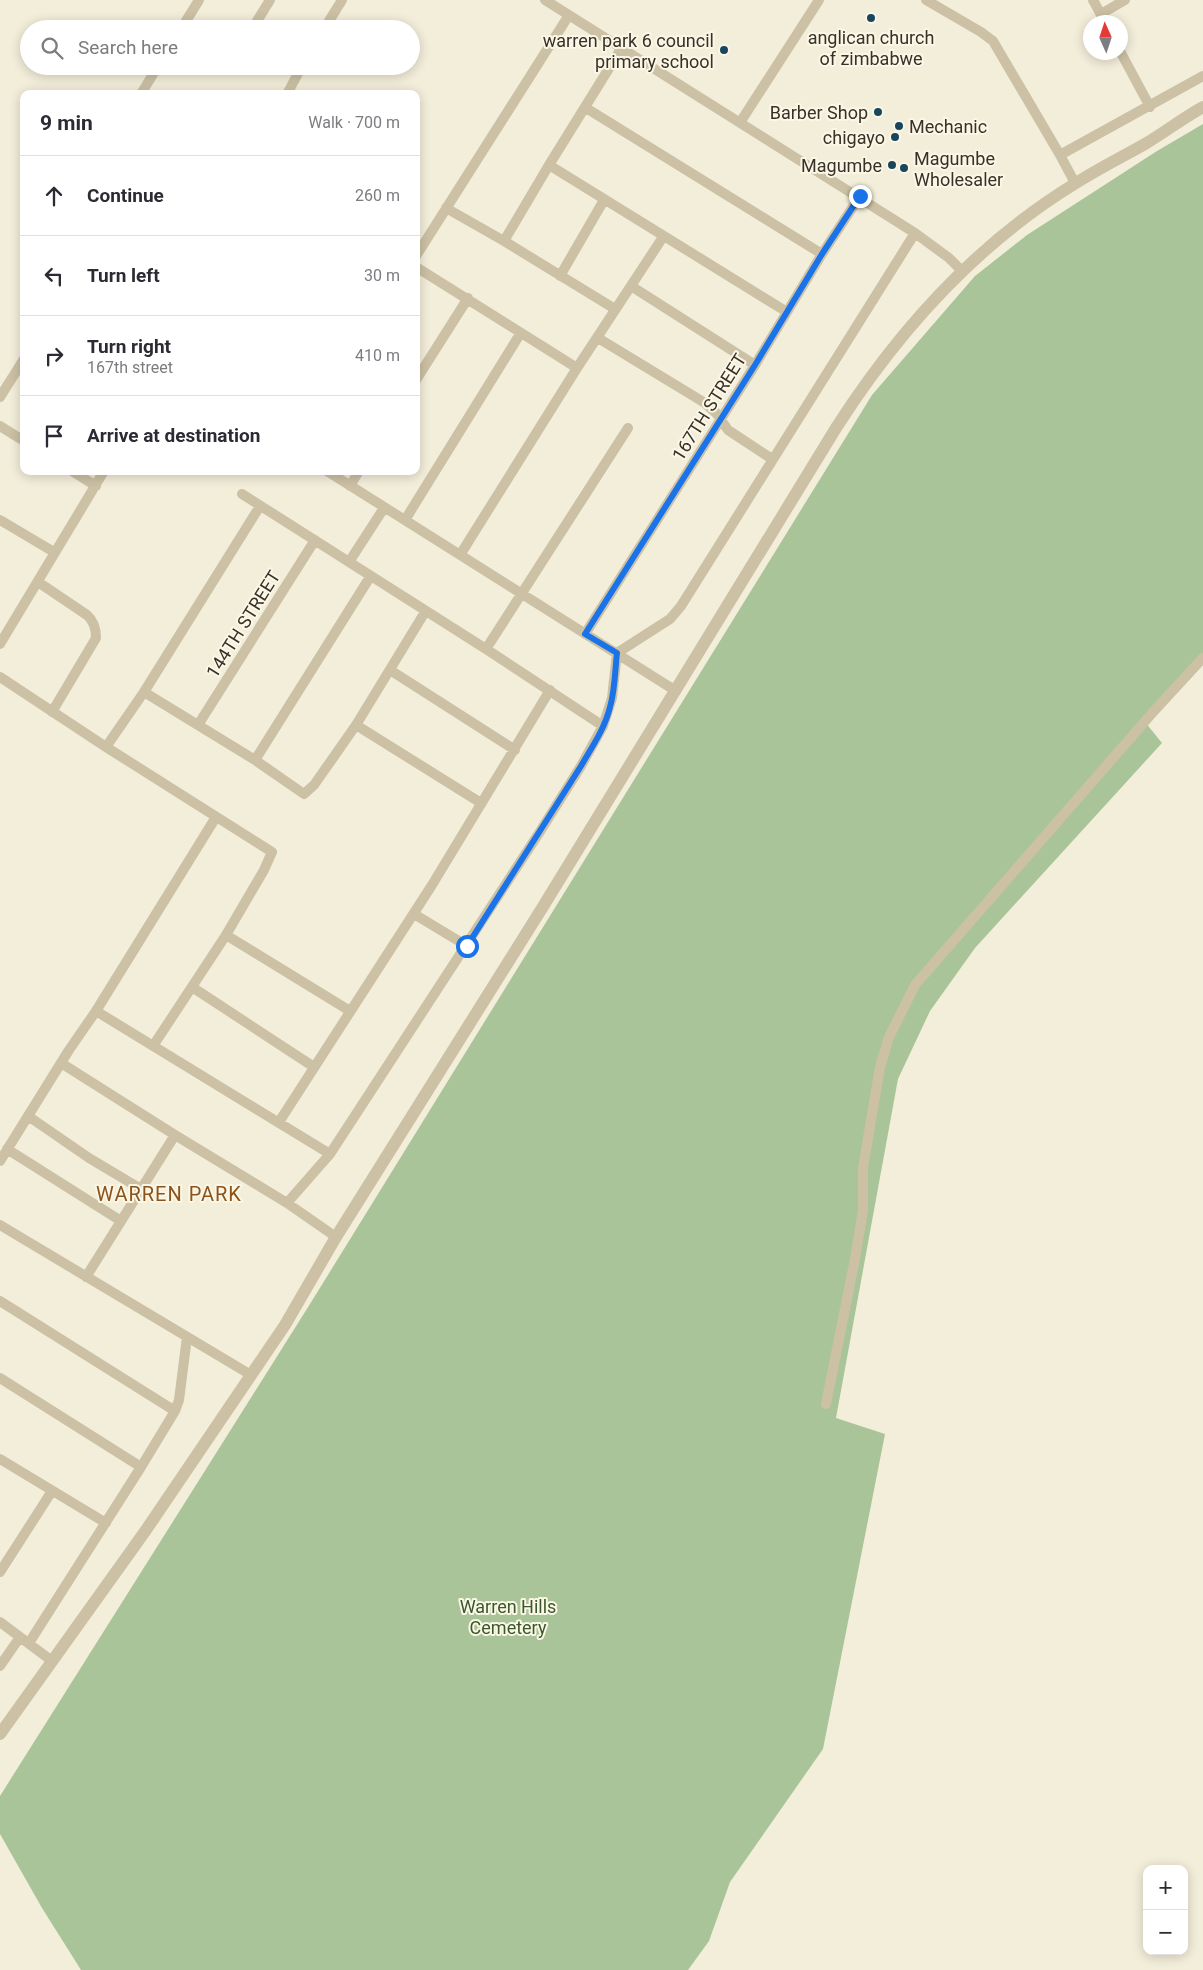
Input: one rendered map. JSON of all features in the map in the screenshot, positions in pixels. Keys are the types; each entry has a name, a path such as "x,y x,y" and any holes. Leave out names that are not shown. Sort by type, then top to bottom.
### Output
{"street":[{"path":"187,20 199,0"},
{"path":"258,20 270,0"},
{"path":"330,20 342,0"},
{"path":"545,0 860,196 915,233 962,270"},
{"path":"741,122 819,0"},
{"path":"926,0 991,38 1075,183"},
{"path":"1093,0 1101,15"},
{"path":"1107,15 1125,0"},
{"path":"420,250 569,15"},
{"path":"504,241 622,49"},
{"path":"1125,60 1150,107"},
{"path":"143,90 153,75"},
{"path":"290,90 296,75"},
{"path":"1060,155 1150,107 1203,76"},
{"path":"0,1734 146,1530 285,1325 336,1237 856,398 915,320 962,270 1027,217 1075,183 1147,143 1203,107"},
{"path":"586,108 822,254"},
{"path":"549,165 787,312"},
{"name":"167TH STREET","path":"585,634 860,196"},
{"path":"560,276 604,200"},
{"path":"446,208 615,309"},
{"path":"617,653 653,631 675,614 915,233"},
{"path":"460,555 577,368 663,237"},
{"path":"420,269 468,298 520,334 577,368"},
{"path":"631,286 755,365"},
{"path":"420,374 468,298"},
{"path":"405,520 520,334"},
{"path":"598,338 705,403 735,435 772,459"},
{"path":"0,397 20,365"},
{"path":"0,426 20,438"},
{"path":"486,649 628,428"},
{"path":"78,475 96,486"},
{"path":"0,644 102,475"},
{"path":"333,475 676,691"},
{"path":"350,486 357,475"},
{"path":"242,494 550,690 603,726"},
{"path":"106,747 144,692 260,506"},
{"path":"349,562 384,508"},
{"path":"0,520 54,552"},
{"name":"144TH STREET","path":"198,725 315,540"},
{"path":"255,760 370,577"},
{"path":"38,582 87,614 92,619 96,629 96,638 52,712"},
{"path":"144,692 255,760 304,794 314,785 356,725 425,612"},
{"path":"287,1203 330,1154 467,946 576,774 603,726 612,698 617,653"},
{"path":"826,1404 861,1220 863,1168 873,1103 889,1037 901,1010 915,985 1154,711 1203,658"},
{"path":"390,670 515,750"},
{"path":"0,677 106,747 272,852 264,870 226,935 153,1046"},
{"path":"279,1122 414,914 550,690"},
{"path":"356,725 482,803"},
{"path":"0,1161 61,1062 96,1011 216,817"},
{"path":"414,914 467,946"},
{"path":"226,935 350,1011"},
{"path":"192,987 314,1067"},
{"path":"96,1011 330,1154"},
{"path":"61,1062 174,1135 287,1203 336,1237"},
{"path":"28,1116 89,1158 141,1189"},
{"path":"86,1278 174,1135"},
{"path":"7,1149 121,1221"},
{"path":"0,1225 251,1375"},
{"path":"0,1301 175,1411"},
{"path":"0,1666 24,1640 106,1523 175,1411 182,1387 187,1337"},
{"path":"0,1378 141,1467"},
{"path":"0,1459 106,1523"},
{"path":"0,1572 52,1491"},
{"path":"0,1622 52,1661"}],"green space":[{"name":"Warren Hills Cemetery","path":"1203,124 1203,655 1145,722 1162,743 975,948 930,1011 898,1079 836,1418 885,1434 823,1749 730,1882 709,1941 688,1970 81,1970 42,1908 0,1834 0,1796 310,1304 872,395 975,276 1027,235 1157,151"}],"place":[{"name":"anglican church of zimbabwe","path":"871,18"},
{"name":"warren park 6 council primary school","path":"724,50"},
{"name":"Barber Shop","path":"878,112"},
{"name":"Mechanic","path":"899,126"},
{"name":"chigayo","path":"895,137"},
{"name":"Magumbe","path":"892,165"},
{"name":"Magumbe Wholesaler","path":"904,168"}],"district":[{"name":"WARREN PARK","path":"169,1194"}],"route":[{"path":"467,946 581,766 596,741 611,706 617,653 585,634 860,196"}]}
